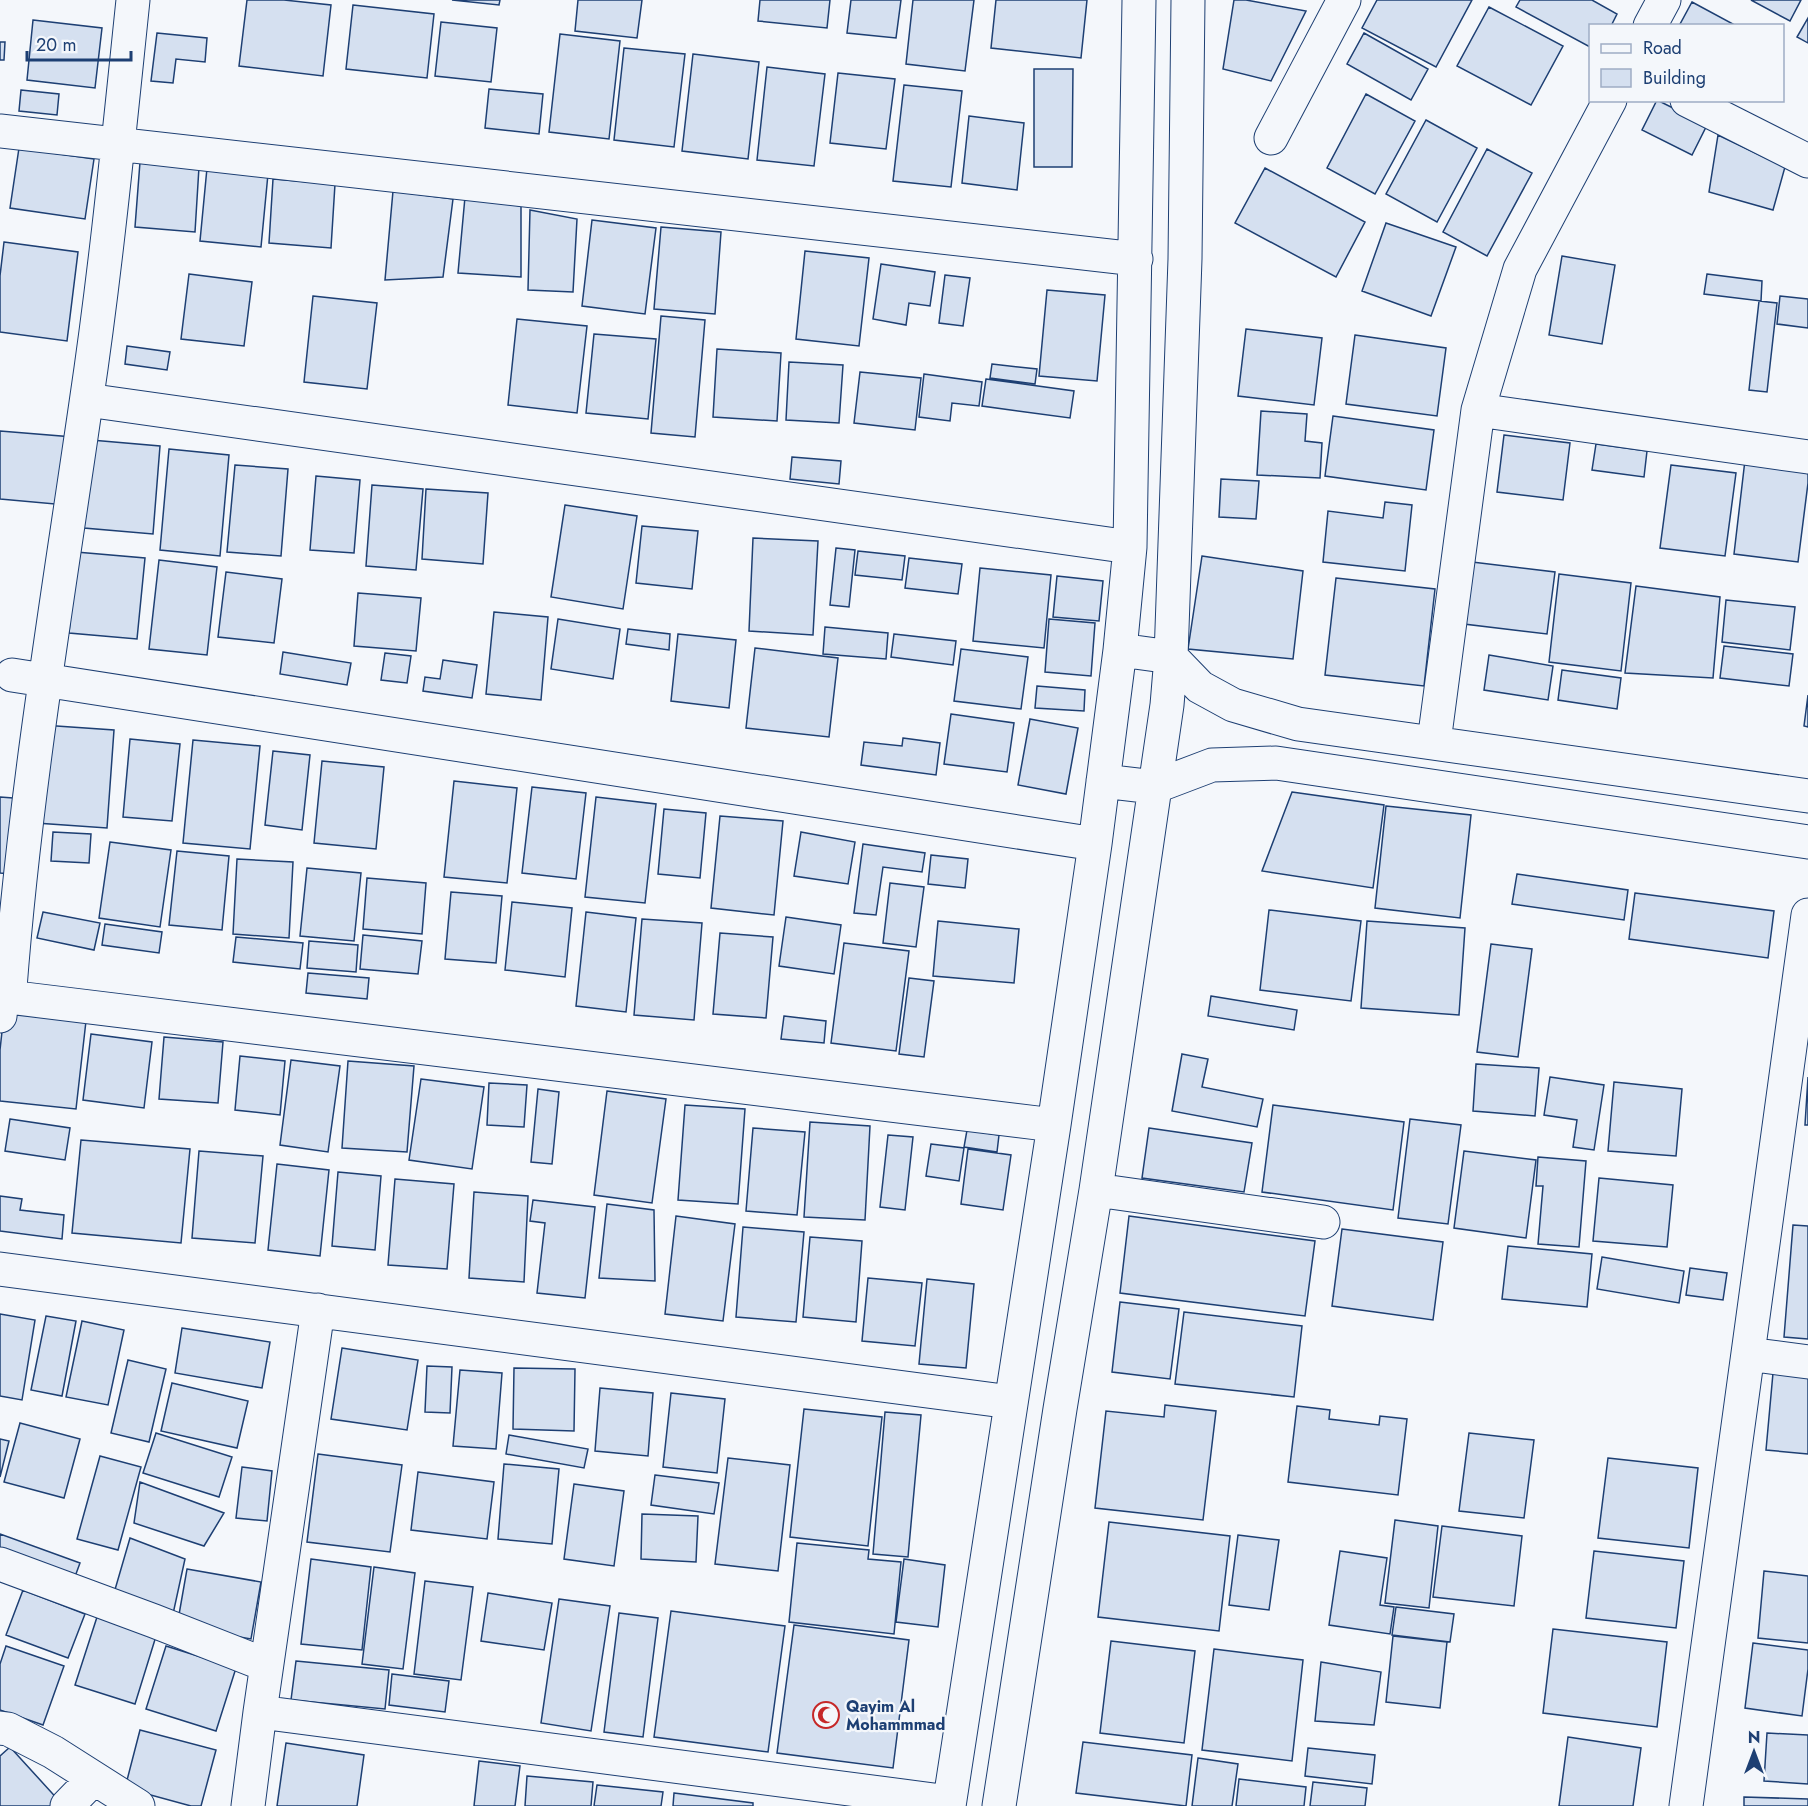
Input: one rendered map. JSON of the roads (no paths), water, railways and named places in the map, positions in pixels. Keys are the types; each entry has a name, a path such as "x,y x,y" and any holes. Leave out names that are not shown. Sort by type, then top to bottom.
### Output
{"street":[{"path":"133,0 87,400 44,681 10,988 1,1003 1054,1125"},
{"path":"260,1712 949,1804 1054,1125 1095,844 1120,650 1130,547 1139,0"},
{"path":"999,1806 1096,1190 1167,705 1171,657 1185,259 1188,0"},
{"path":"1271,138 1344,0"},
{"path":"1651,24 1664,0"},
{"path":"1434,742 1478,411 1520,269 1609,102"},
{"path":"1691,102 1808,161"},
{"path":"0,130 1136,259"},
{"path":"87,400 1130,547"},
{"path":"1478,411 1808,457"},
{"path":"1120,650 1171,657 1200,687 1233,705 1298,724 1808,796"},
{"path":"12,675 1095,844"},
{"path":"1103,781 1154,787 1212,765 1276,763 1808,842"},
{"path":"1686,1806 1808,915"},
{"path":"1096,1190 1323,1222"},
{"path":"0,1269 1011,1402"},
{"path":"248,1806 266,1665 318,1310"},
{"path":"1748,1354 1808,1362"},
{"path":"0,1564 266,1665"},
{"path":"0,1728 8,1729 53,1752 138,1806"},
{"path":"67,1806 93,1779"}],"place":[{"name":"Qayim Al Mohammmad","path":"826,1715"}]}
